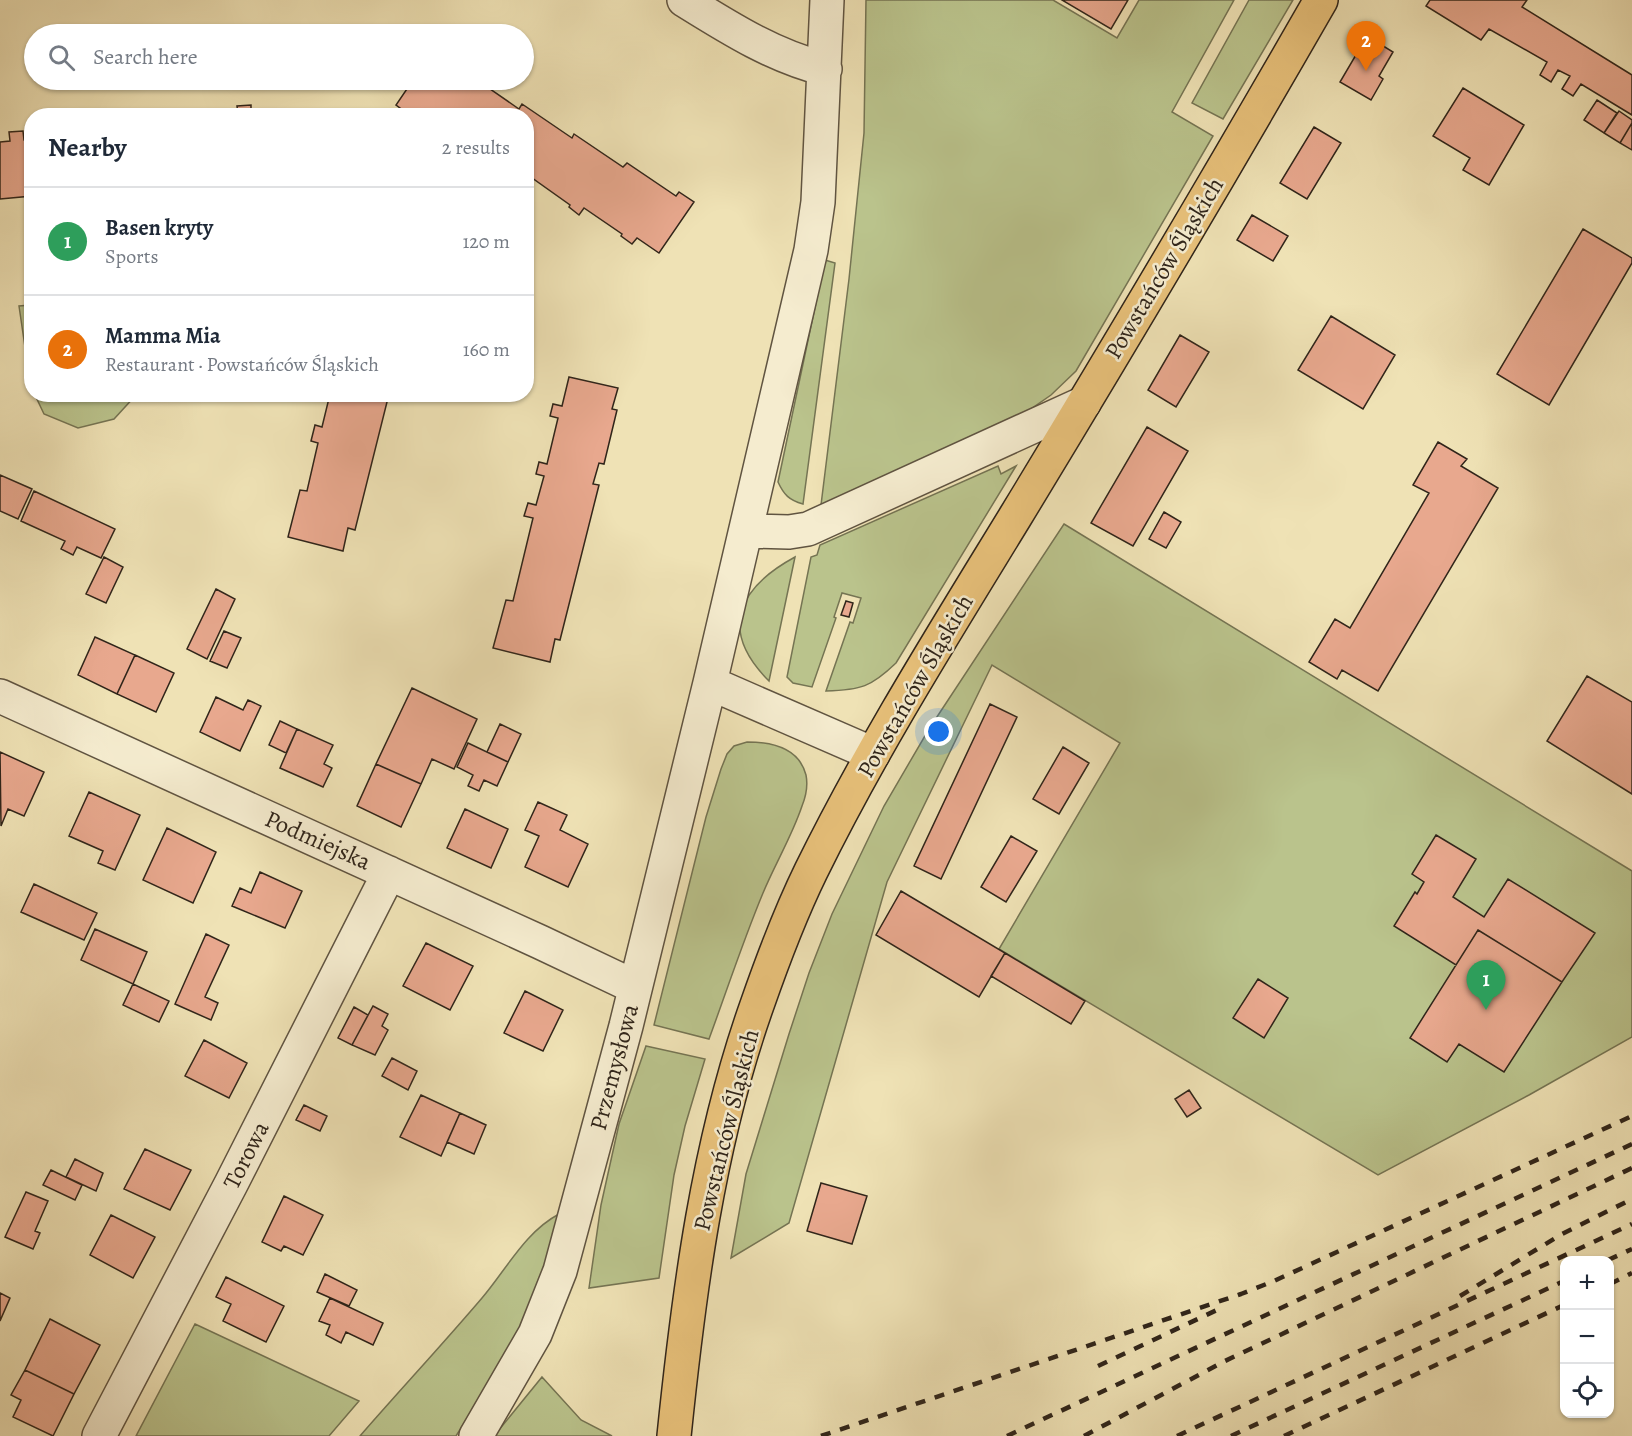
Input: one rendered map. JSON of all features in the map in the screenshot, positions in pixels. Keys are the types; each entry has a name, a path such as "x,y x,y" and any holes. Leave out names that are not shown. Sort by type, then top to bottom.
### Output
{"main road":[{"name":"Powstańców Śląskich","path":"674,1436 690,1298 709,1180 730,1094 750,1028 790,918 811,872 873,754 1242,138 1321,0"}],"street":[{"path":"684,0 742,36 799,63 825,69"},
{"name":"Przemysłowa","path":"476,1436 523,1357 549,1303 560,1271 635,987 747,531 811,250 818,202 825,69 823,1"},
{"path":"747,531 789,532 808,529 1084,403"},
{"path":"710,683 873,754"},
{"name":"Podmiejska","path":"0,696 635,987"},
{"name":"Torowa","path":"99,1436 226,1194 389,873"}],"green space":[{"path":"866,0 1053,0 1117,38 1139,0 1234,0 1172,112 1213,136 1076,371 1051,395 1022,415 821,505 849,279 864,133"},
{"path":"1249,0 1293,0 1223,119 1192,103"},
{"path":"825,260 835,263 803,504 788,496 778,482"},
{"path":"19,306 24,306 24,340"},
{"path":"38,402 130,402 114,419 78,428 44,414"},
{"path":"998,466 1001,474 1016,466 896,663 865,686 848,690 826,691 850,622 853,623 861,598 842,593 834,617 836,618 812,687 793,683 787,677 811,557 817,555 820,545"},
{"path":"1064,524 1632,871 1632,1037 1378,1175 999,949 1120,743 992,665 887,882 789,1223 731,1258 746,1174 809,973 832,914 884,806 929,729"},
{"path":"795,557 769,681 753,662 744,644 740,628 742,612 748,596 760,582 775,569"},
{"path":"747,742 774,745 791,753 802,766 807,783 803,802 756,911 709,1039 654,1025 706,817 721,769 727,754 734,746"},
{"path":"646,1046 705,1059 685,1126 674,1175 659,1278 589,1288 601,1205 619,1124"},
{"path":"559,1214 526,1326 456,1436 360,1436 482,1298 526,1241"},
{"path":"195,1324 359,1401 329,1436 136,1436"},
{"path":"542,1377 581,1420 612,1436 494,1436"}],"building":[{"path":"1062,0 1128,0 1111,29"},
{"path":"1430,0 1527,0 1522,7 1632,75 1632,115 1581,84 1573,96 1562,89 1570,76 1558,70 1551,82 1540,75 1547,62 1489,29 1481,40 1426,6"},
{"path":"1367,36 1393,52 1379,76 1383,79 1371,100 1340,82"},
{"path":"1463,88 1524,125 1489,185 1463,170 1470,158 1433,136"},
{"path":"406,90 491,90 518,108 400,108 396,105"},
{"path":"1597,100 1617,113 1604,133 1584,120"},
{"path":"251,105 251,108 237,108 237,106"},
{"path":"1619,111 1632,120 1620,143 1604,133"},
{"path":"534,112 572,138 574,134 623,167 627,163 676,196 679,192 694,202 659,253 637,238 632,244 621,236 622,234 584,208 579,215 569,207 570,205 534,179"},
{"path":"1632,123 1632,150 1620,143"},
{"path":"1314,127 1341,143 1307,199 1280,183"},
{"path":"23,131 24,197 0,199 0,142 10,141 9,132"},
{"path":"1252,215 1288,236 1273,261 1237,240"},
{"path":"1583,229 1632,258 1632,263 1549,405 1497,374"},
{"path":"1331,316 1395,355 1363,409 1298,370"},
{"path":"1180,335 1209,352 1176,407 1148,390"},
{"path":"569,377 618,388 612,409 617,410 604,464 599,463 593,484 599,485 560,640 555,639 550,662 493,648 506,600 513,601 533,518 524,516 528,503 536,505 544,476 536,474 539,462 547,464 558,418 550,416 553,404 562,406"},
{"path":"328,402 387,402 355,530 348,528 343,551 288,537 300,490 307,491 318,443 311,441 315,425 322,427"},
{"path":"1147,427 1188,451 1133,546 1091,523"},
{"path":"1438,442 1467,459 1461,466 1498,488 1378,691 1342,670 1337,679 1309,662 1335,619 1350,628 1429,493 1413,485"},
{"path":"0,475 32,489 18,519 0,511"},
{"path":"34,491 115,529 101,558 77,547 73,555 61,549 65,541 21,521"},
{"path":"1164,512 1181,522 1166,548 1149,539"},
{"path":"104,557 123,567 106,603 86,594"},
{"path":"216,589 235,599 207,659 187,649"},
{"path":"846,601 853,603 849,617 841,615"},
{"path":"224,631 241,638 227,668 210,661"},
{"path":"95,637 135,655 117,694 78,675"},
{"path":"135,655 174,673 156,712 117,694"},
{"path":"1587,676 1632,702 1632,794 1547,741"},
{"path":"412,688 477,719 454,769 432,759 421,784 376,764"},
{"path":"216,697 243,710 248,700 261,706 240,751 200,732"},
{"path":"990,704 1017,717 941,879 914,866"},
{"path":"280,721 297,729 286,753 269,745"},
{"path":"500,724 521,734 508,762 487,752"},
{"path":"297,729 333,745 324,764 332,768 323,787 280,768"},
{"path":"468,743 508,762 497,786 484,780 479,791 468,786 473,775 457,767"},
{"path":"1063,747 1089,763 1059,814 1033,799"},
{"path":"0,752 44,772 24,816 8,809 1,826"},
{"path":"376,764 421,784 401,827 357,806"},
{"path":"89,792 140,815 115,870 98,863 103,851 69,836"},
{"path":"538,802 567,815 560,830 588,844 568,887 525,867 539,836 525,830"},
{"path":"465,809 508,829 491,868 447,848"},
{"path":"167,828 216,852 193,903 143,880"},
{"path":"1436,835 1476,859 1453,897 1484,917 1508,879 1595,933 1562,982 1478,930 1456,965 1394,926 1415,892 1417,894 1424,882 1412,874"},
{"path":"1011,836 1037,851 1006,902 981,887"},
{"path":"260,872 302,891 285,928 232,906 240,888 251,893"},
{"path":"34,884 97,913 84,940 21,912"},
{"path":"901,891 1005,953 979,997 876,935"},
{"path":"95,929 147,952 133,984 81,960"},
{"path":"1478,930 1562,982 1504,1072 1459,1044 1447,1062 1410,1038"},
{"path":"206,934 229,945 205,997 218,1003 211,1020 175,1004"},
{"path":"426,943 473,966 450,1010 403,986"},
{"path":"1005,953 1085,1001 1071,1024 991,976"},
{"path":"1258,979 1288,998 1264,1038 1233,1018"},
{"path":"133,984 169,1001 159,1022 123,1005"},
{"path":"525,991 563,1010 543,1051 504,1033"},
{"path":"373,1006 388,1014 382,1026 388,1030 375,1055 352,1045"},
{"path":"354,1007 368,1015 352,1045 338,1038"},
{"path":"204,1040 247,1063 229,1098 185,1076"},
{"path":"392,1058 417,1071 408,1090 382,1076"},
{"path":"1189,1090 1201,1108 1187,1117 1175,1099"},
{"path":"421,1095 460,1113 441,1156 400,1137"},
{"path":"304,1105 327,1116 320,1131 296,1120"},
{"path":"460,1113 486,1125 474,1154 447,1142"},
{"path":"145,1149 191,1170 170,1210 124,1189"},
{"path":"75,1159 103,1173 96,1191 66,1177"},
{"path":"51,1170 82,1185 75,1200 43,1185"},
{"path":"821,1183 867,1196 852,1244 807,1231"},
{"path":"26,1192 48,1201 35,1231 40,1233 33,1249 5,1237"},
{"path":"284,1196 323,1215 303,1255 284,1246 281,1251 262,1242"},
{"path":"111,1215 155,1237 133,1278 90,1255"},
{"path":"325,1274 357,1290 349,1306 317,1292"},
{"path":"226,1277 284,1306 266,1342 223,1321 231,1304 216,1297"},
{"path":"0,1293 10,1298 0,1321"},
{"path":"330,1298 383,1323 373,1345 346,1332 341,1343 326,1335 330,1325 319,1321"},
{"path":"50,1319 100,1345 74,1394 25,1370"},
{"path":"25,1370 74,1394 53,1436 13,1417 21,1400 11,1395"}],"railway":[{"path":"821,1436 1274,1281 1632,1116"},
{"path":"1007,1436 1632,1144"},
{"path":"1084,1436 1225,1361 1632,1168"},
{"path":"1460,1296 1562,1234 1632,1199"},
{"path":"1177,1436 1632,1224"},
{"path":"1614,1257 1632,1249"},
{"path":"1614,1282 1632,1273"},
{"path":"1231,1436 1560,1283"},
{"path":"1284,1436 1560,1307"},
{"path":"1098,1366 1219,1309"}],"place":[{"name":"Mamma Mia","path":"1366,71"},
{"name":"Basen kryty","path":"1486,1010"}]}
